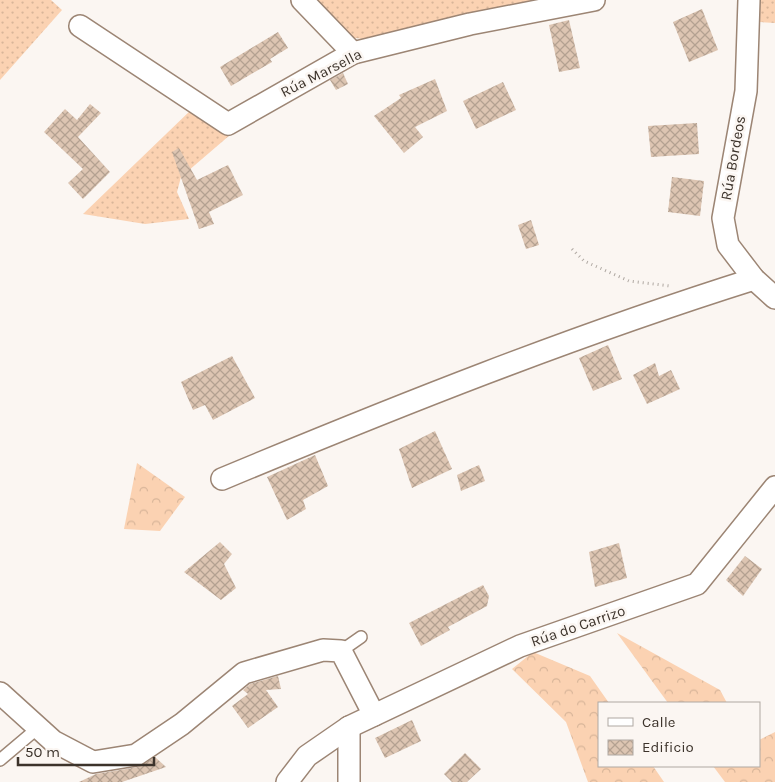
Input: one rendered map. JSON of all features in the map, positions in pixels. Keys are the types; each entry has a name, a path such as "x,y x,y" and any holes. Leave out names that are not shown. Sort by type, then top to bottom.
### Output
{"street":[{"path":"302,0 354,53"},
{"name":"Rúa Marsella","path":"80,26 228,124 354,53 470,24 594,0"},
{"name":"Rúa Bordeos","path":"749,0 746,91 723,218 728,245 754,279 775,298"},
{"path":"222,479 384,411 549,348 754,279"},
{"name":"Rúa do Carrizo","path":"287,782 308,756 349,727 520,646 697,584 775,487"},
{"path":"0,693 54,741 93,762 136,755 182,724 244,673 323,650 341,651 374,715"},
{"path":"349,727 349,782"}],"lane":[{"path":"341,651 361,637"},
{"path":"0,760 39,727"}],"path":[{"path":"572,249 584,261 629,281 674,286"}],"green space":[{"path":"0,0 51,0 62,10 0,80"},
{"path":"313,0 540,0 541,2 363,39 347,37"},
{"path":"760,0 775,0 775,23 760,22"},
{"path":"192,109 230,135 181,177 177,192 189,219 145,224 83,214"},
{"path":"137,463 185,497 160,531 124,529"},
{"path":"617,633 720,690 726,702 667,702"},
{"path":"533,652 590,676 608,702 598,702 598,767 654,767 664,782 588,782 566,722 512,669"},
{"path":"775,732 775,782 725,782 714,767 760,767 760,740"}],"building":[{"path":"702,9 718,50 689,62 673,22"},
{"path":"569,20 580,68 559,72 549,25"},
{"path":"278,32 288,48 270,59 272,62 231,86 220,67"},
{"path":"343,73 348,84 336,90 330,80"},
{"path":"435,79 447,111 415,127 423,137 404,153 374,116 401,98 399,95"},
{"path":"503,82 516,110 476,129 463,101"},
{"path":"90,104 101,113 78,137 110,172 83,199 68,183 83,169 44,132 65,109 77,120"},
{"path":"697,123 699,154 651,157 648,126"},
{"path":"179,148 197,180 228,165 243,195 209,212 214,224 199,229 172,152"},
{"path":"672,177 704,181 700,216 668,212"},
{"path":"531,220 539,245 526,249 518,225"},
{"path":"608,345 622,379 593,391 579,358"},
{"path":"232,356 255,398 213,420 205,405 193,410 181,382"},
{"path":"655,363 659,376 671,370 680,389 647,404 633,375"},
{"path":"435,431 452,469 412,488 399,449"},
{"path":"315,455 328,486 303,500 306,509 287,520 267,477"},
{"path":"479,465 485,481 461,491 457,475"},
{"path":"220,542 232,554 224,564 236,588 221,600 184,572"},
{"path":"619,543 627,578 595,587 589,552"},
{"path":"745,556 762,569 743,596 726,580"},
{"path":"483,585 489,596 487,606 448,627 450,630 421,646 409,623"},
{"path":"278,676 281,689 266,690 278,707 248,728 232,706 248,694 243,690 250,684"},
{"path":"412,720 421,741 385,758 375,738"},
{"path":"465,753 481,769 467,782 452,782 444,774"},
{"path":"155,757 166,767 122,782 79,782 96,774 138,767"}]}
